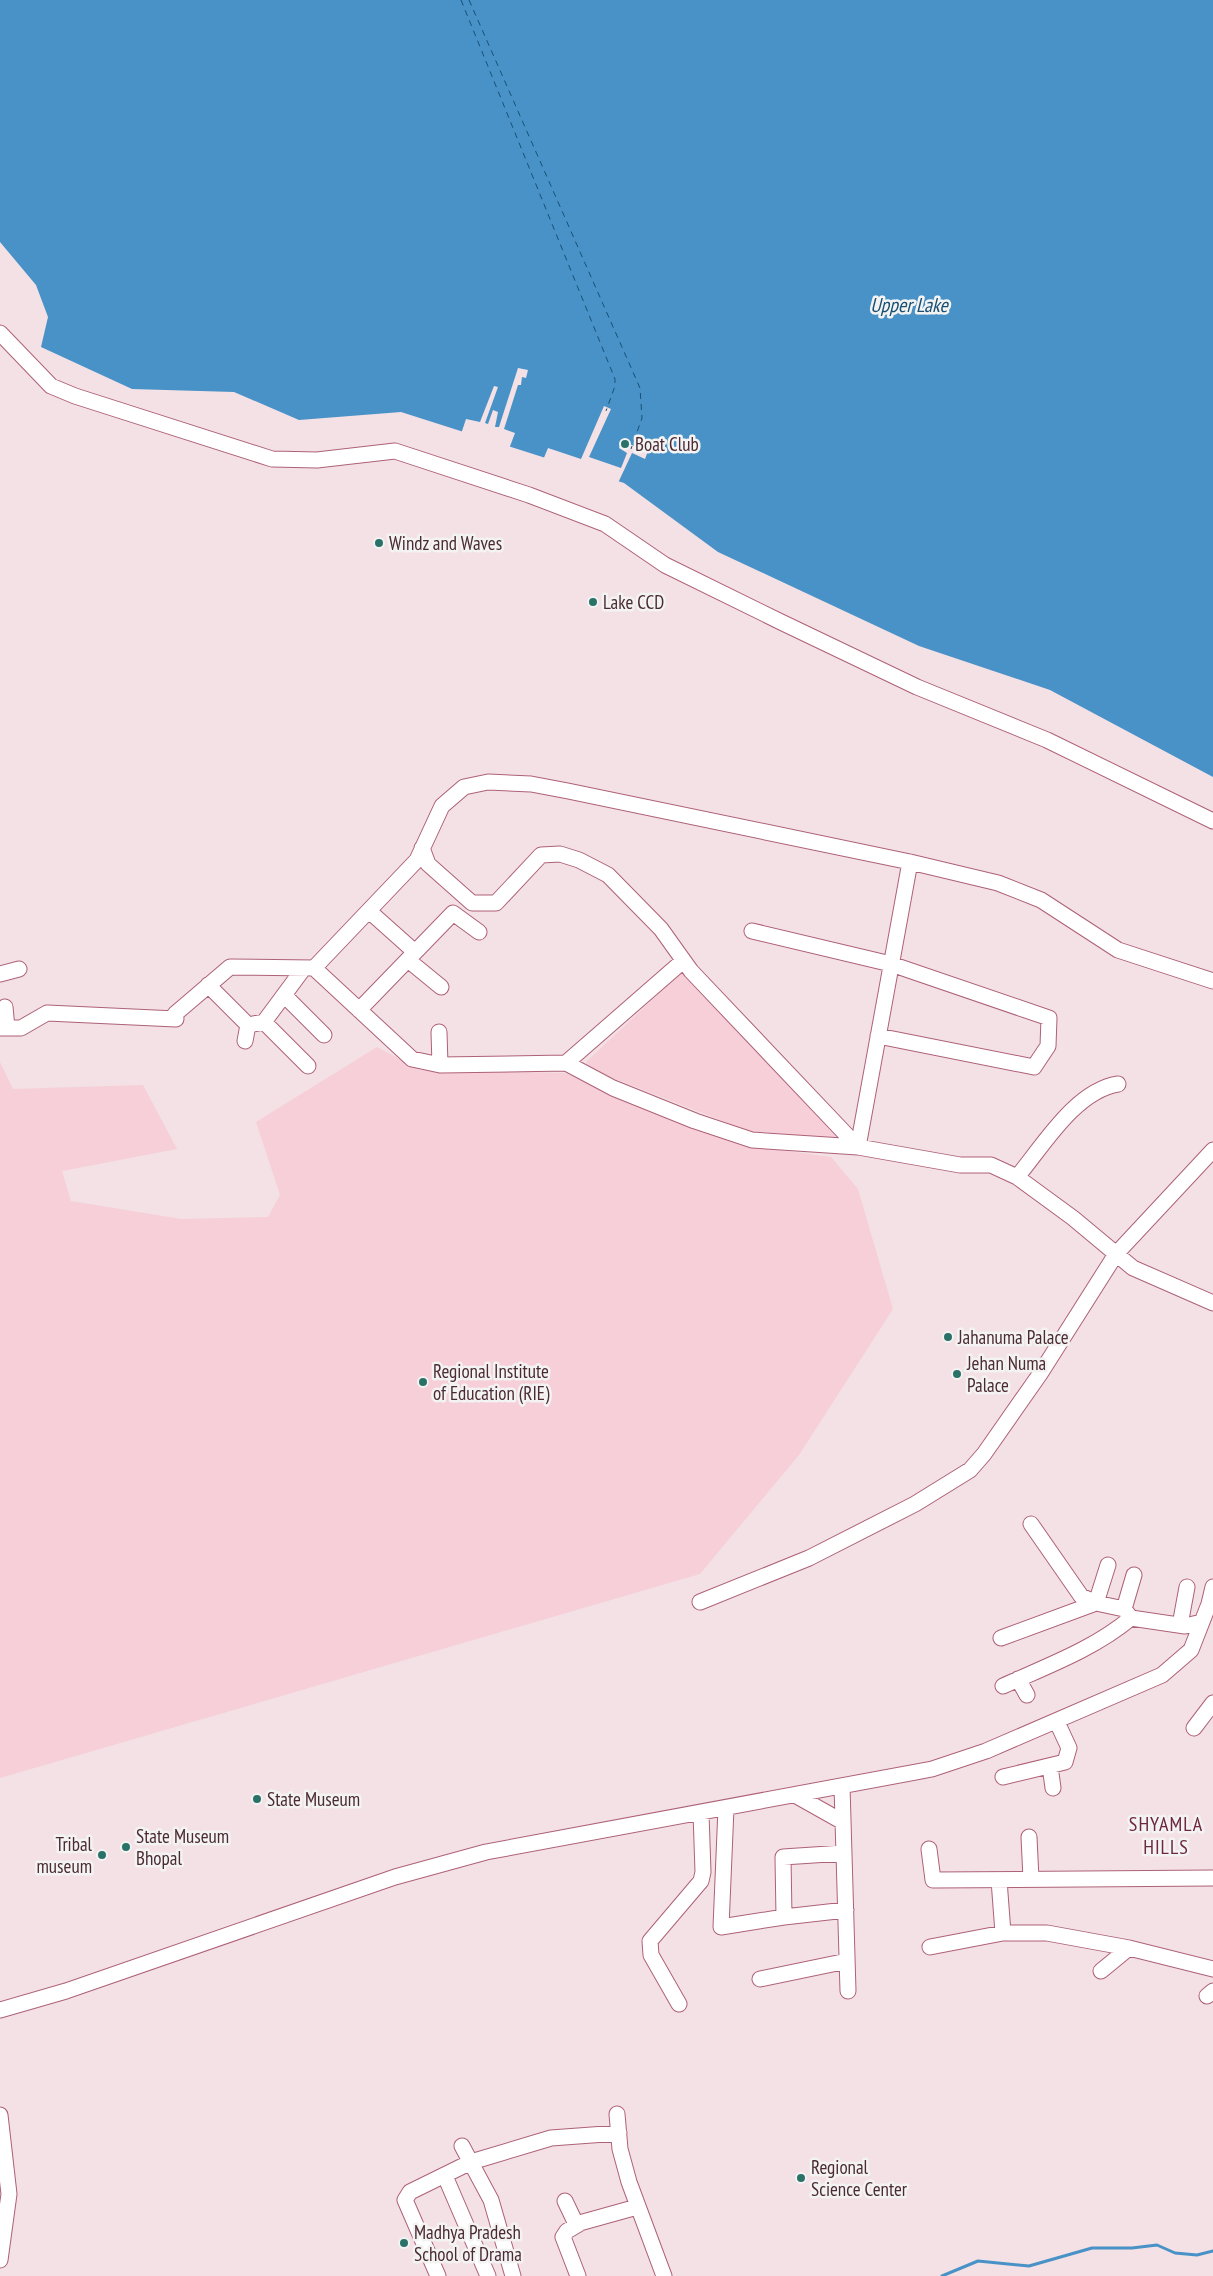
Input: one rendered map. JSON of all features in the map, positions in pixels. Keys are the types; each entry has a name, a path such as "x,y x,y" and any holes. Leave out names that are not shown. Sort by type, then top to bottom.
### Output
{"street":[{"path":"0,333 52,386 76,396 262,456 272,459 317,460 395,451 529,495 605,524 665,565 781,622 917,687 1047,740 1213,821"},
{"path":"248,1025 264,1022 284,995 309,968 369,911 417,860 442,806 464,787 488,782 531,784 910,862 998,883 1041,900 1118,950 1213,981"},
{"path":"422,848 428,864 472,903 496,903 541,855 560,854 580,860 608,875 661,929 683,961 858,1147"},
{"path":"858,1147 910,862"},
{"path":"369,911 441,987"},
{"path":"359,1010 453,913 479,932"},
{"path":"752,931 891,964 1049,1018 1048,1046 1034,1067 878,1036"},
{"path":"566,1064 683,961"},
{"path":"5,1007 4,1028 21,1028 47,1013 176,1019 175,1014 230,967 309,968 412,1058 440,1065 566,1064 613,1088 752,1140 858,1147 960,1165 992,1165 1017,1177 1073,1218 1133,1268 1213,1303"},
{"path":"0,974 19,969"},
{"path":"208,986 248,1025"},
{"path":"284,995 324,1035"},
{"path":"264,1022 308,1066"},
{"path":"245,1042 248,1025"},
{"path":"439,1032 440,1065"},
{"path":"1017,1177 1079,1102 1110,1085 1118,1084"},
{"path":"700,1602 809,1558 915,1504 970,1470 984,1454 1040,1374 1116,1254 1213,1150"},
{"path":"1031,1524 1081,1596 1128,1614 1180,1625 1202,1622"},
{"path":"1096,1603 1108,1565"},
{"path":"1003,1686 1073,1654 1114,1632 1128,1614 1134,1575"},
{"path":"1180,1625 1186,1587"},
{"path":"0,2010 66,1991 395,1877 486,1852 932,1769 986,1752 1162,1675 1192,1650 1202,1622 1211,1606 1213,1588"},
{"path":"1001,1638 1096,1603"},
{"path":"1018,1679 1027,1695"},
{"path":"1194,1728 1213,1703"},
{"path":"1003,1777 1064,1762 1069,1748 1057,1722"},
{"path":"1050,1766 1053,1788"},
{"path":"842,1786 848,1991"},
{"path":"794,1795 843,1822"},
{"path":"726,1808 721,1927 846,1910"},
{"path":"679,2004 651,1955 650,1941 700,1881 702,1872 701,1813"},
{"path":"1029,1837 1031,1880"},
{"path":"928,1849 933,1880 1213,1878"},
{"path":"784,1917 783,1857 844,1853"},
{"path":"999,1880 1003,1933"},
{"path":"930,1947 1003,1933 1047,1933 1129,1948 1213,1969"},
{"path":"1101,1972 1129,1948"},
{"path":"760,1979 847,1961"},
{"path":"617,2114 620,2149 637,2207 664,2276"},
{"path":"0,2115 9,2194 0,2260"},
{"path":"438,2276 405,2200 410,2192 471,2162 551,2138 619,2133"},
{"path":"462,2146 491,2200 513,2276"},
{"path":"445,2176 488,2276"},
{"path":"565,2201 574,2222 579,2224"},
{"path":"578,2276 563,2237 567,2231 579,2224 637,2207"}],"shaded area":[{"path":"684,970 842,1139 748,1131 590,1069 586,1062"},
{"name":"Regional Institute of Education (RIE)","path":"377,1047 420,1070 565,1073 705,1130 758,1147 831,1157 858,1189 893,1309 799,1455 700,1574 0,1778 0,1062 13,1089 143,1085 177,1149 62,1171 71,1201 181,1219 268,1217 280,1195 256,1122"}],"water":[{"name":"Upper Lake","path":"0,0 1213,0 1213,777 1050,690 919,646 718,552 624,483 401,412 299,420 234,392 132,389 41,347 48,317 36,285 0,242"}],"pier":[{"path":"518,368 528,370 526,378 522,377 521,385 518,385 504,429 515,433 509,449 461,434 466,419 480,422 494,386 498,387 485,423 488,424 493,410 498,412 495,427 499,427"},
{"name":"Boat Club","path":"604,406 611,409 589,457 621,468 627,453 619,448 621,441 648,451 645,459 632,453 618,483 543,460 548,448 581,459"}],"waterway":[{"path":"942,2276 978,2261 1029,2266 1092,2248 1132,2248 1157,2245 1175,2253 1197,2255 1213,2251"}],"ferry route":[{"path":"461,0 615,379 615,386 606,411"},
{"path":"469,0 640,388 642,418 631,449"}],"place":[{"name":"Boat Club","path":"625,444"},
{"name":"Windz and Waves","path":"379,543"},
{"name":"Lake CCD","path":"593,602"},
{"name":"Jahanuma Palace","path":"948,1337"},
{"name":"Jehan Numa Palace","path":"957,1374"},
{"name":"Regional Institute of Education (RIE)","path":"423,1382"},
{"name":"State Museum","path":"257,1799"},
{"name":"State Museum Bhopal","path":"126,1847"},
{"name":"Tribal museum","path":"102,1855"},
{"name":"Regional Science Center","path":"801,2178"},
{"name":"Madhya Pradesh School of Drama","path":"404,2243"}],"district":[{"name":"SHYAMLA HILLS","path":"1166,1836"}]}
